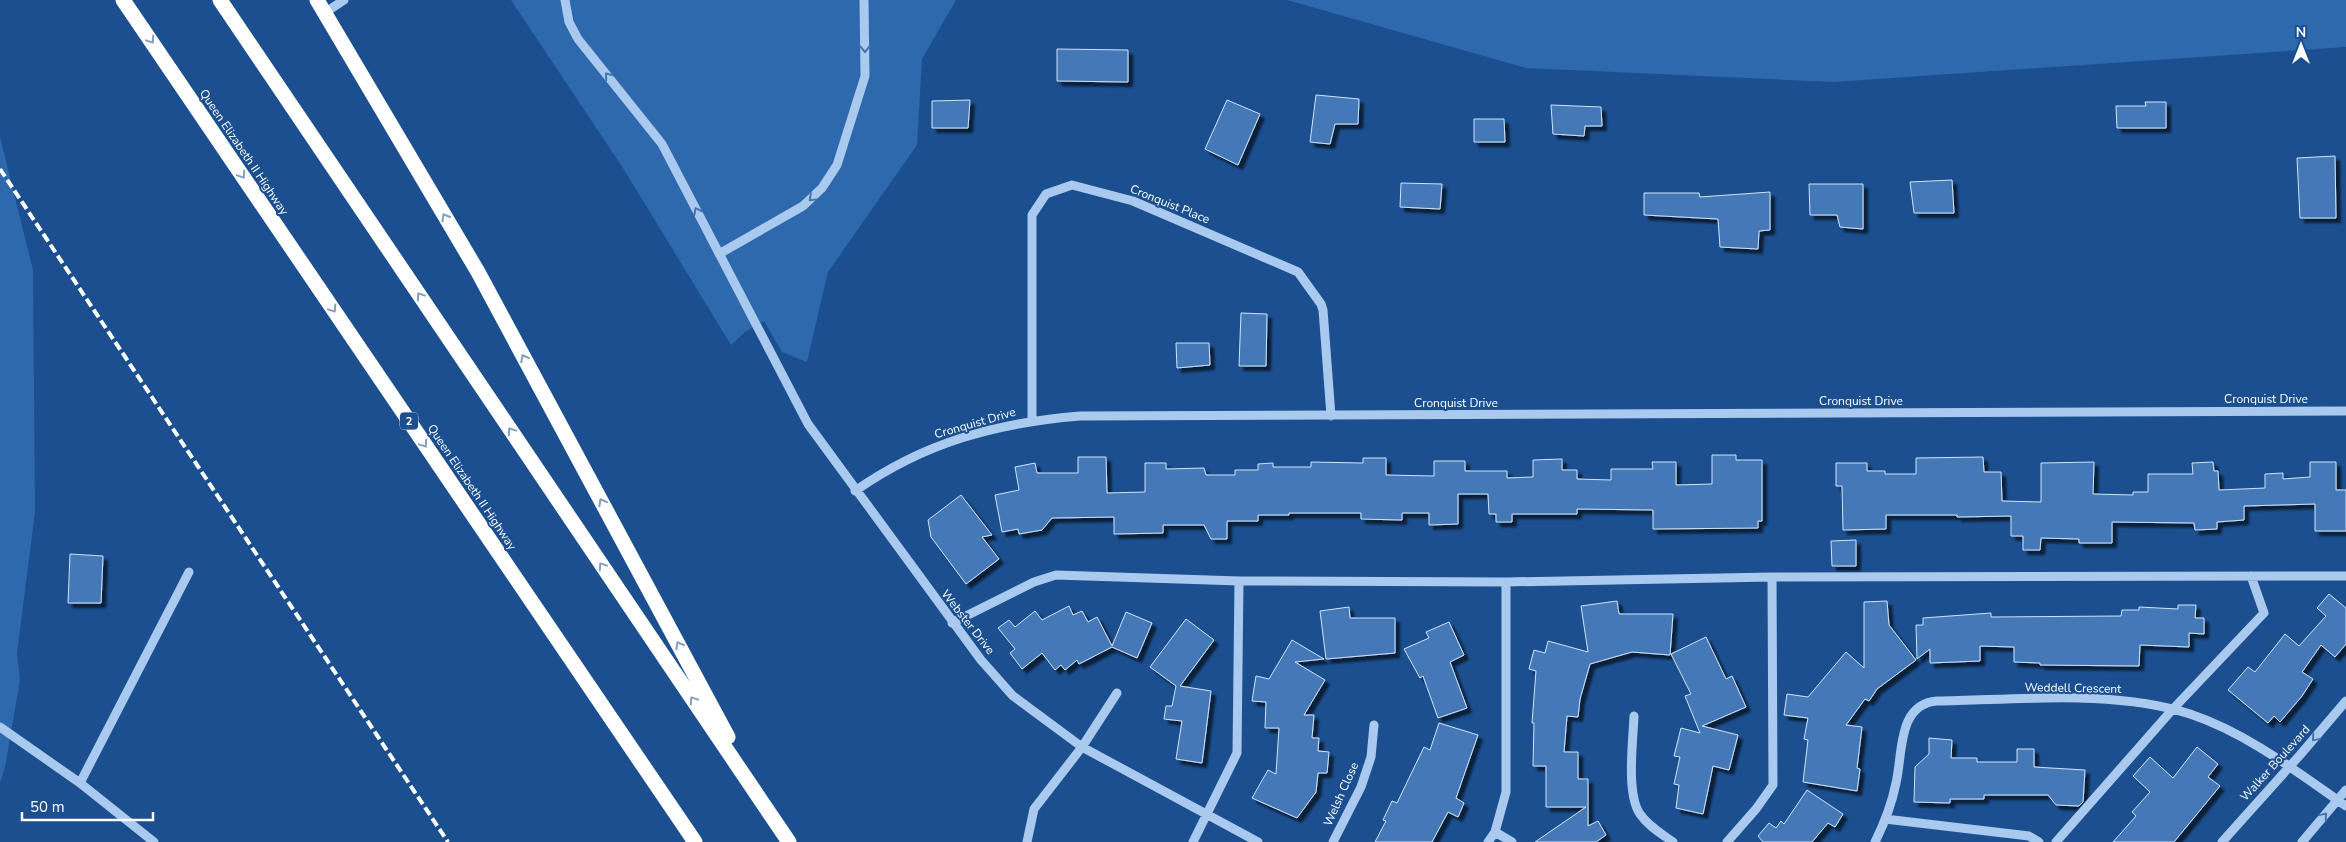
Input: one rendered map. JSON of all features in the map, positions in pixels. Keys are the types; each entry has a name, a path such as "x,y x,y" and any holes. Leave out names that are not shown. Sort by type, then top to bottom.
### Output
{"highway":[{"name":"Queen Elizabeth II Highway","path":"123,0 694,842"},
{"path":"220,0 789,842"},
{"path":"322,6 478,272 768,811"}],"street":[{"path":"322,6 344,0"},
{"path":"565,0 571,28 662,144 808,424 855,491"},
{"path":"720,254 803,206 822,188 837,165 865,76 864,0"},
{"name":"Cronquist Place","path":"1032,420 1032,215 1046,194 1072,185 1133,201 1302,275 1323,310 1331,416"},
{"name":"Cronquist Drive","path":"855,491 885,471 934,447 996,427 1032,420 1080,416 2346,412"},
{"name":"Webster Drive","path":"855,491 980,660 1013,696 1082,747 1258,842"},
{"path":"80,783 190,572"},
{"path":"952,623 1034,582 1056,575 1239,581 1506,582 1772,577 2346,576"},
{"path":"2056,842 2172,710 2264,613 2250,576"},
{"path":"1726,842 1756,809 1773,785 1772,577"},
{"path":"1193,842 1237,753 1239,581"},
{"path":"1488,842 1495,832 1506,792 1506,582"},
{"path":"1027,842 1034,809 1082,747 1117,693"},
{"name":"Weddell Crescent","path":"1875,842 1885,819 1896,783 1905,728 1912,713 1923,704 1937,700 2116,700 2172,710 2231,731 2346,806"},
{"name":"Walker Boulevard","path":"2222,842 2289,768 2346,700"},
{"path":"1634,716 1634,792 1637,808 1646,821 1673,842"},
{"name":"Welsh Close","path":"1333,842 1361,787 1371,757 1374,725"},
{"path":"0,727 80,783 154,842"},
{"path":"2302,842 2346,790"},
{"path":"1885,819 2028,836 2039,842"},
{"path":"1495,832 1512,842"}],"shaded area":[{"path":"511,0 956,0 922,59 917,145 828,272 807,362 782,352 764,321 745,332 731,345 623,168"},
{"path":"1287,0 2346,0 2346,47 1833,82 1526,68"},
{"path":"0,137 33,270 35,512 17,653 20,680 5,767 0,783"}],"building":[{"path":"1057,49 1128,50 1128,82 1057,81"},
{"path":"1316,95 1359,99 1358,124 1335,124 1330,144 1310,142"},
{"path":"970,100 968,128 932,128 932,101"},
{"path":"1227,100 1260,114 1238,165 1205,149"},
{"path":"2145,102 2166,102 2166,128 2117,128 2116,106 2146,106"},
{"path":"1551,105 1601,107 1602,126 1585,126 1584,136 1553,134"},
{"path":"1474,119 1504,119 1505,142 1474,142"},
{"path":"2335,156 2336,218 2300,218 2297,158"},
{"path":"1952,180 1954,213 1914,213 1910,182"},
{"path":"1401,183 1442,184 1440,209 1400,207"},
{"path":"1809,184 1863,184 1863,229 1840,227 1837,215 1810,215"},
{"path":"1770,192 1770,230 1759,231 1758,249 1720,247 1718,219 1644,215 1644,193 1699,193 1700,197"},
{"path":"1241,313 1267,314 1266,366 1239,366"},
{"path":"1176,343 1209,343 1210,365 1177,368"},
{"path":"1712,455 1736,455 1736,460 1762,460 1762,521 1758,521 1758,528 1653,529 1653,510 1577,509 1577,514 1512,514 1512,522 1496,522 1496,514 1489,514 1488,494 1458,494 1458,524 1429,525 1429,513 1402,513 1402,520 1361,519 1361,513 1289,513 1289,515 1258,515 1258,521 1227,521 1227,539 1211,539 1204,525 1163,525 1163,533 1114,534 1114,517 1052,518 1042,530 1019,534 1018,529 1002,532 995,495 1019,490 1015,467 1035,463 1037,473 1078,473 1078,457 1106,457 1107,493 1145,492 1145,463 1166,463 1166,469 1204,468 1206,475 1235,475 1235,470 1258,470 1258,464 1273,463 1273,467 1311,467 1311,462 1363,463 1363,458 1386,458 1386,475 1434,476 1434,461 1465,461 1465,471 1507,471 1507,478 1533,477 1533,460 1562,459 1562,470 1577,470 1577,479 1611,480 1611,469 1653,469 1652,462 1676,462 1676,485 1712,484"},
{"path":"1983,457 1984,472 2001,472 2002,501 2041,502 2041,463 2094,462 2093,494 2133,495 2133,492 2148,492 2148,474 2193,474 2192,463 2213,462 2214,471 2218,471 2219,490 2265,488 2265,474 2283,473 2283,479 2310,477 2310,462 2336,462 2336,490 2346,490 2346,531 2315,531 2315,504 2244,506 2244,520 2217,522 2217,529 2195,530 2194,523 2112,522 2112,543 2079,543 2079,539 2041,538 2040,550 2023,550 2023,536 2011,536 2011,516 1886,515 1886,529 1843,530 1842,486 1836,486 1836,463 1867,463 1867,471 1885,471 1885,474 1916,474 1916,458"},
{"path":"961,495 992,535 982,537 999,559 966,584 931,537 928,520"},
{"path":"1856,540 1856,566 1832,566 1831,541"},
{"path":"70,554 103,556 101,603 68,603"},
{"path":"2329,594 2346,608 2346,644 2335,657 2321,645 2302,672 2313,679 2302,696 2280,722 2274,716 2268,723 2228,690 2248,667 2255,672 2285,634 2299,646 2326,616 2317,608"},
{"path":"1617,601 1619,614 1673,614 1670,655 1632,652 1590,664 1580,699 1578,717 1567,716 1564,752 1578,752 1578,779 1588,779 1588,826 1598,821 1606,835 1596,842 1535,842 1586,807 1546,807 1546,766 1533,766 1534,723 1532,723 1536,671 1529,669 1534,650 1545,653 1548,641 1588,652 1581,606"},
{"path":"1887,601 1889,625 1916,660 1877,689 1869,701 1865,699 1846,725 1862,727 1857,768 1860,769 1857,791 1803,782 1808,740 1804,739 1808,718 1784,715 1787,694 1808,697 1846,652 1864,668 1864,602"},
{"path":"2178,605 2196,605 2195,618 2204,618 2204,634 2189,633 2189,647 2140,645 2139,666 2040,665 2040,663 2014,662 2014,647 1980,646 1980,661 1930,663 1930,649 1917,659 1916,625 1923,625 1923,618 1991,613 1991,617 2121,616 2122,610 2139,610 2139,607 2178,609"},
{"path":"1069,606 1073,615 1082,611 1088,622 1097,617 1112,646 1126,612 1152,623 1137,658 1112,647 1079,664 1077,660 1065,670 1061,665 1055,670 1042,653 1022,669 1010,653 1015,649 998,628 1009,620 1015,627 1035,611 1042,620"},
{"path":"1349,607 1350,618 1395,618 1395,653 1326,659 1320,611"},
{"path":"1186,619 1214,640 1180,686 1211,691 1202,763 1176,759 1182,721 1164,719 1166,706 1172,706 1176,686 1150,667"},
{"path":"1449,622 1464,655 1450,662 1467,708 1438,718 1423,676 1420,678 1404,649 1429,638 1426,632"},
{"path":"1706,637 1726,679 1732,676 1746,707 1702,726 1738,735 1729,770 1713,766 1703,814 1676,808 1679,785 1674,784 1680,757 1674,756 1681,728 1700,733 1685,696 1691,694 1671,654"},
{"path":"1292,640 1324,659 1295,662 1325,680 1304,715 1314,715 1312,738 1319,738 1318,751 1329,752 1327,773 1318,773 1316,792 1297,818 1252,798 1268,770 1276,774 1279,728 1265,728 1266,702 1252,701 1256,676 1269,679"},
{"path":"1439,723 1478,735 1456,798 1464,803 1458,817 1448,812 1432,842 1375,842 1386,821 1383,820 1392,801 1397,803 1424,747 1430,750"},
{"path":"1929,738 1952,740 1951,758 1977,758 1977,762 2017,762 2017,749 2034,749 2034,767 2085,770 2083,802 2079,806 2056,805 2048,795 1984,795 1984,799 1950,799 1950,803 1914,802 1915,767 1929,754"},
{"path":"2197,747 2218,764 2208,777 2220,786 2174,842 2113,842 2136,816 2132,812 2150,792 2133,776 2150,757 2173,778"},
{"path":"1807,790 1843,814 1835,827 1828,823 1812,842 1763,842 1758,836 1769,823 1776,828 1781,821 1784,824"}],"railway":[{"path":"0,169 448,842"}]}
